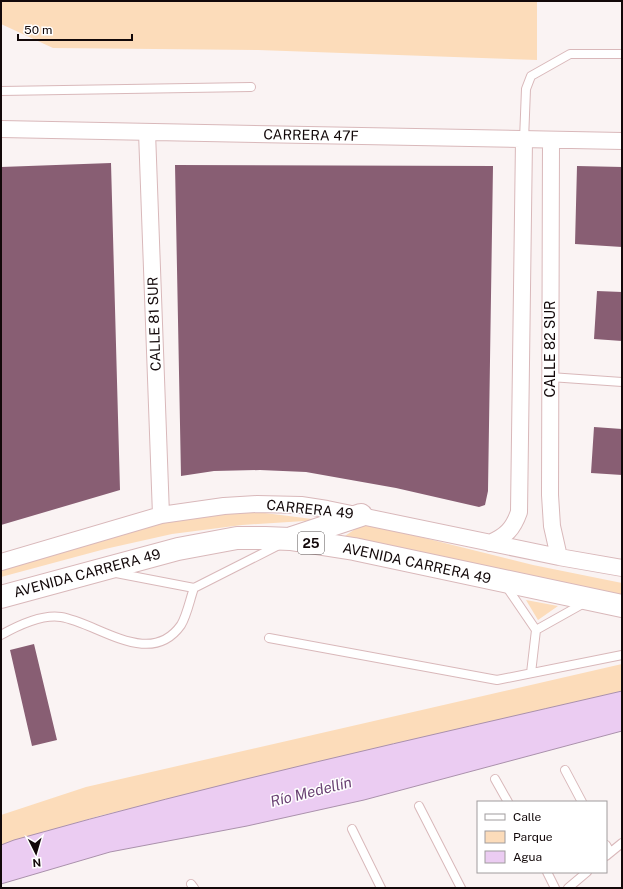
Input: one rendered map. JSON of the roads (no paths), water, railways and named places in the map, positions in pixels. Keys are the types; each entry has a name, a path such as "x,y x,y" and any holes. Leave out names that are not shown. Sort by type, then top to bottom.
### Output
{"highway":[{"path":"290,539 361,515"},
{"name":"AVENIDA CARRERA 49","path":"5,595 206,542 237,538 290,539 354,549 622,606"}],"street":[{"name":"CARRERA 47F","path":"1,129 622,142"},
{"name":"CALLE 81 SUR","path":"147,132 161,515"},
{"name":"CALLE 82 SUR","path":"490,542 508,533 515,523 519,512 524,140"},
{"name":"CALLE 82 SUR","path":"551,140 550,502 552,526 559,557"},
{"name":"CARRERA 49","path":"1,562 161,515 224,506 258,504 301,505 361,515 559,557 622,568"}],"lane":[{"path":"524,140 526,89 531,76 570,54 622,54"},
{"path":"1,91 251,87"},
{"path":"550,377 622,382"},
{"path":"100,570 194,588 290,539"},
{"path":"503,581 536,630 531,673"},
{"path":"1,635 46,616 61,617 131,643 158,642 170,636 181,624 194,588"},
{"path":"536,630 590,600"},
{"path":"269,638 497,680 622,655"},
{"path":"565,770 581,801"},
{"path":"495,779 507,801"},
{"path":"419,806 461,888"},
{"path":"352,829 381,888"},
{"path":"607,851 622,843"},
{"path":"547,873 555,888"},
{"path":"568,888 586,873"}],"water":[{"name":"Río Medellín","path":"622,691 622,731 364,800 247,826 110,852 1,884 1,845 14,840 241,780"}]}
